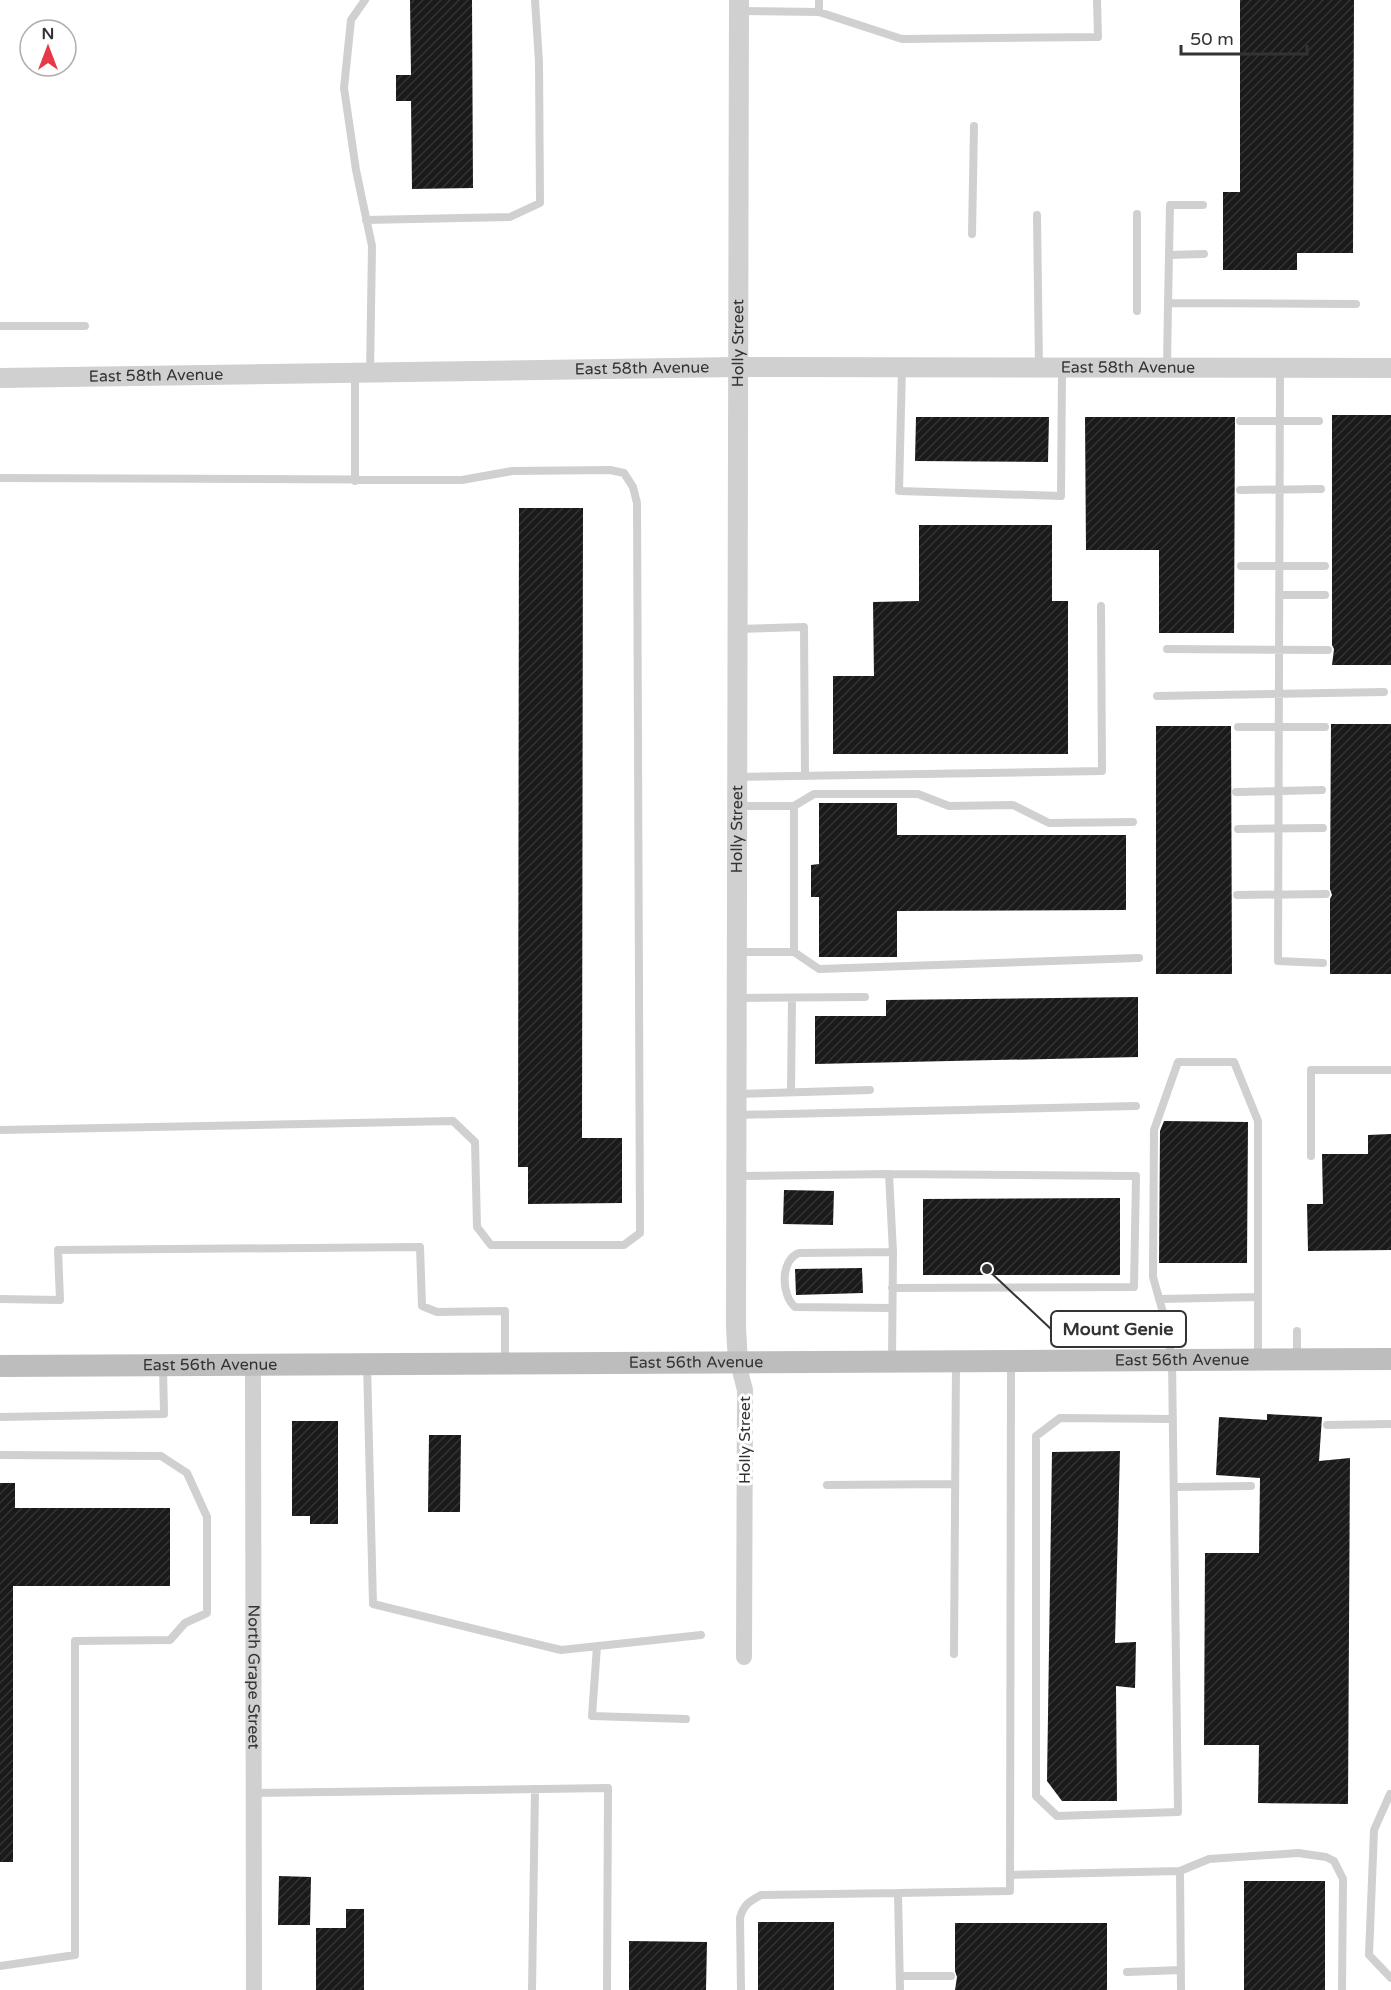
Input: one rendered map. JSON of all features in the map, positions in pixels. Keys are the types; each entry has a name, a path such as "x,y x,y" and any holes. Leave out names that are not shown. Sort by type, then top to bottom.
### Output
{"main road":[{"name":"East 56th Avenue","path":"0,1366 1391,1359"}],"street":[{"name":"Holly Street","path":"739,6 736,1329 738,1363 745,1390 744,1657"},
{"name":"East 58th Avenue","path":"0,378 737,367 1391,368"},
{"name":"North Grape Street","path":"253,1365 254,1990"}],"lane":[{"path":"355,481 372,246 356,170 344,88 351,20 365,0"},
{"path":"366,220 510,217 540,203 539,62 535,0"},
{"path":"819,0 819,12"},
{"path":"739,6 819,12 902,39 1098,37 1097,0"},
{"path":"972,234 974,126"},
{"path":"1167,367 1170,205 1203,205"},
{"path":"1137,214 1137,311"},
{"path":"1037,215 1039,367"},
{"path":"1169,255 1204,254"},
{"path":"1168,303 1356,304"},
{"path":"0,326 85,326"},
{"path":"902,367 899,491 1061,496 1062,367"},
{"path":"1280,367 1278,961 1323,963"},
{"path":"1240,421 1319,421"},
{"path":"0,478 355,481 462,480 512,471 610,470 624,473 633,487 637,515 640,1233 624,1245 491,1245 477,1227 476,1142 453,1121 0,1130"},
{"path":"1240,490 1321,489"},
{"path":"1241,566 1325,566"},
{"path":"1279,595 1325,595"},
{"path":"736,777 1102,771 1101,606"},
{"path":"737,629 804,627 805,776"},
{"path":"1167,649 1328,650"},
{"path":"1157,696 1384,692"},
{"path":"1238,728 1324,727"},
{"path":"1236,792 1322,790"},
{"path":"736,806 794,806 814,794 918,794 949,806 1013,806 1048,823 1133,822"},
{"path":"794,806 794,951"},
{"path":"1238,829 1323,828"},
{"path":"1237,895 1326,894"},
{"path":"736,952 794,951 819,969 1140,958"},
{"path":"736,998 865,998"},
{"path":"791,1092 792,998"},
{"path":"1173,1419 1059,1418 1036,1436 1036,1796 1056,1816 1178,1812 1174,1487 1173,1419 1172,1360 1153,1277 1154,1130 1178,1062 1234,1062 1258,1121 1258,1360"},
{"path":"1311,1156 1311,1070 1391,1070"},
{"path":"736,1094 870,1090"},
{"path":"736,1115 1136,1106"},
{"path":"890,1174 893,1252 892,1362"},
{"path":"736,1176 890,1174 1136,1176 1134,1287 892,1288"},
{"path":"0,1299 60,1300 58,1250 420,1247 422,1306 437,1312 504,1311 505,1363"},
{"path":"891,1308 795,1307 789,1302 786,1293 787,1263 791,1256 799,1253 893,1252"},
{"path":"1159,1299 1258,1297"},
{"path":"1297,1331 1297,1359"},
{"path":"741,1990 740,1918 742,1908 761,1895 1010,1892 1011,1361"},
{"path":"954,1654 956,1362"},
{"path":"366,1364 373,1604 561,1650 701,1635"},
{"path":"0,1417 164,1414 163,1365"},
{"path":"1327,1425 1391,1424"},
{"path":"0,1455 161,1456 187,1473 207,1517 207,1613 185,1623 170,1640 75,1641 75,1955 0,1966"},
{"path":"827,1485 955,1484"},
{"path":"1174,1487 1251,1486"},
{"path":"597,1646 592,1716 686,1719"},
{"path":"254,1793 608,1788 607,1990"},
{"path":"532,1990 535,1789"},
{"path":"1390,1794 1374,1830 1369,1955 1391,1978"},
{"path":"1010,1875 1180,1871 1209,1859 1287,1854 1326,1857 1334,1861 1343,1879 1342,1990"},
{"path":"1180,1871 1181,1990"},
{"path":"898,1893 900,1990"},
{"path":"1127,1972 1181,1970"},
{"path":"900,1977 951,1976"}],"building":[{"path":"410,0 472,0 473,188 412,189 411,101 396,101 396,75 411,75"},
{"path":"1240,0 1354,0 1353,253 1297,253 1297,270 1223,270 1223,192 1240,192"},
{"path":"1332,415 1391,415 1391,665 1332,665 1334,649 1332,645"},
{"path":"916,417 1049,417 1048,462 915,461"},
{"path":"1085,417 1235,417 1234,633 1159,633 1159,550 1086,550"},
{"path":"519,508 583,508 582,1138 622,1138 622,1203 528,1204 528,1167 518,1167"},
{"path":"919,525 1052,525 1052,601 1068,601 1068,754 833,754 833,676 874,676 873,602 919,601"},
{"path":"1331,724 1391,724 1391,974 1330,974"},
{"path":"1156,726 1231,726 1232,974 1156,974"},
{"path":"819,803 897,803 897,835 1126,835 1126,910 897,911 897,957 819,957 819,897 811,897 811,865 819,864"},
{"path":"1138,997 1138,1057 815,1064 815,1016 886,1016 886,1000"},
{"path":"1164,1121 1248,1122 1247,1263 1159,1263 1160,1131"},
{"path":"1391,1134 1391,1250 1308,1251 1307,1204 1323,1204 1322,1154 1368,1154 1368,1135"},
{"path":"784,1190 834,1191 833,1225 783,1224"},
{"path":"1120,1198 1120,1275 923,1275 923,1199"},
{"path":"862,1268 863,1293 796,1295 795,1269"},
{"path":"1267,1414 1322,1417 1319,1461 1350,1458 1348,1804 1258,1803 1259,1745 1204,1745 1205,1553 1259,1553 1260,1478 1216,1475 1219,1417 1267,1420"},
{"path":"292,1421 338,1421 338,1524 310,1524 310,1516 292,1516"},
{"path":"429,1435 461,1435 460,1512 428,1512"},
{"path":"1120,1451 1115,1643 1136,1642 1135,1688 1116,1686 1117,1801 1062,1801 1047,1781 1052,1452"},
{"path":"0,1483 15,1483 15,1508 170,1508 170,1586 13,1586 13,1862 0,1862"},
{"path":"279,1876 311,1877 310,1925 278,1925"},
{"path":"1244,1881 1325,1881 1325,1990 1244,1990"},
{"path":"346,1909 364,1909 364,1990 316,1990 316,1928 346,1928"},
{"path":"758,1922 834,1922 834,1990 758,1990"},
{"path":"955,1923 1107,1923 1107,1990 955,1990 957,1977"},
{"path":"629,1941 707,1942 706,1990 629,1990"}],"place":[{"name":"Mount Genie","path":"987,1269"}]}
